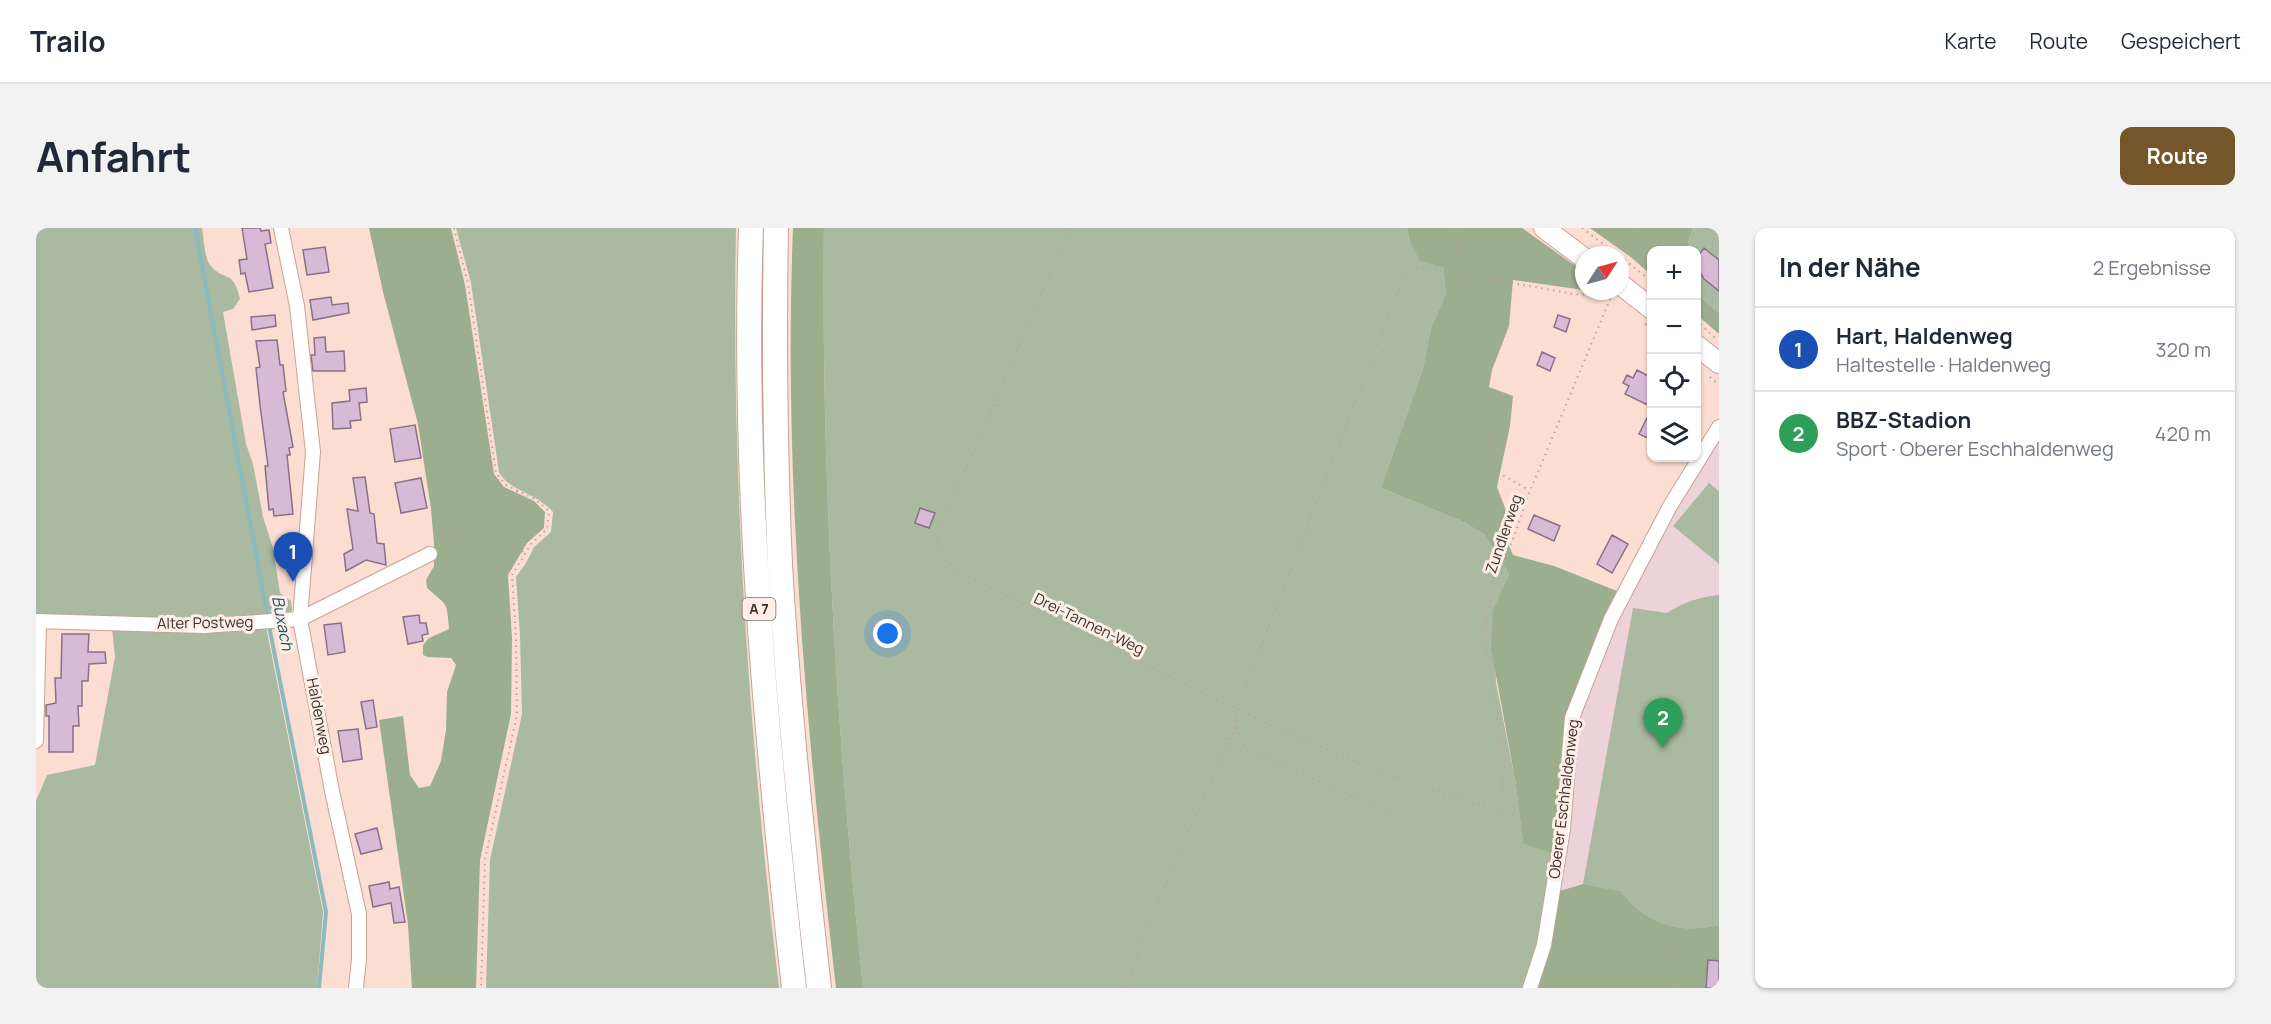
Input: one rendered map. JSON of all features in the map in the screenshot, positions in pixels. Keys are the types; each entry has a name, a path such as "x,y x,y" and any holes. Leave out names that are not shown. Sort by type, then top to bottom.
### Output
{"highway":[{"name":"A 7","path":"751,228 748,355 762,666 794,988"},
{"name":"A 7","path":"776,228 774,356 781,575 798,788 819,988"}],"main road":[{"path":"1544,228 1575,251"},
{"path":"1629,297 1647,306"},
{"path":"1701,349 1719,363"}],"street":[{"name":"Haldenweg","path":"281,228 297,306 313,452 300,619 358,914 359,959 356,988"},
{"name":"Oberer Eschhaldenweg","path":"1530,988 1544,945 1564,825 1572,718 1611,618 1670,506 1719,427"},
{"name":"Alter Postweg","path":"38,621 223,626 300,619 430,554"},
{"path":"36,741 38,621"}],"path":[{"path":"454,228 468,284 496,473 506,485 535,499 549,511 547,529 531,544 512,575 517,715 485,859 481,988"},
{"name":"Drei-Tannen-Weg","path":"1069,228 975,449 940,525 939,550 948,564 973,579 1237,709 1360,763 1499,811 1564,825"},
{"path":"1456,228 1456,242 1463,273 1468,388 1491,432 1492,457 1499,473 1530,491"},
{"path":"1582,228 1607,246"},
{"path":"1589,233 1590,228"},
{"path":"1625,246 1637,228"},
{"path":"1708,228 1711,236 1719,242"},
{"path":"1629,263 1647,278"},
{"path":"1126,988 1146,929 1235,726 1237,709 1403,278 1417,268 1463,273 1511,284 1575,294"},
{"name":"Zundlerweg","path":"1502,791 1505,762 1486,648 1486,616 1530,491 1612,300"},
{"path":"1701,325 1719,342"},
{"path":"430,554 494,498 497,491 491,479 501,481"},
{"path":"517,490 523,560"},
{"path":"450,538 459,568 492,569 512,575"},
{"path":"1486,616 1526,672 1538,759 1564,825"},
{"path":"1235,726 1246,749 1403,818"},
{"path":"1552,893 1581,902 1656,941 1697,953 1719,945"},
{"path":"1675,988 1697,953"}],"shaded area":[{"path":"1719,433 1719,988 1548,945 1576,720 1614,620 1673,508"}],"green space":[{"path":"36,228 202,228 208,262 220,274 231,279 240,299 233,309 223,312 246,444 253,464 263,517 273,548 280,593 291,601 292,610 289,614 202,621 36,614"},
{"path":"369,228 451,228 465,285 494,474 504,487 534,501 545,512 544,528 527,543 508,575 512,638 511,714 480,860 476,988 412,988 408,925 379,720 403,716 410,775 419,788 430,786 441,761 446,730 447,692 456,665 451,658 423,655 423,645 429,638 449,629 448,613 445,604 427,588 426,580 434,566 434,543 418,424 383,292"},
{"path":"456,228 736,228 736,418 744,609 759,799 779,988 486,988 490,860 522,714 516,577 534,547 551,532 553,512 539,500 509,484 499,472 471,283"},
{"path":"793,228 824,228 828,514 838,704 863,988 836,988 807,704 791,418"},
{"path":"824,228 1407,228 1409,239 1443,267 1446,293 1431,328 1423,368 1381,488 1461,521 1484,534 1509,574 1494,611 1496,683 1515,779 1523,844 1561,857 1534,988 863,988 838,704 828,514"},
{"path":"1407,228 1522,228 1575,266 1575,289 1513,280 1509,326 1492,370 1489,387 1513,396 1510,426 1497,487 1510,521 1507,541 1513,555 1554,566 1627,595 1576,720 1561,857 1523,844 1515,779 1491,648 1493,611 1509,574 1484,534 1461,521 1381,488 1423,368 1431,328 1446,293 1443,267 1420,261 1409,239"},
{"path":"1590,228 1693,228 1688,246 1647,246 1647,271 1629,256 1629,246 1615,246"},
{"path":"1693,228 1719,228 1719,313 1701,298 1701,246 1688,246"},
{"path":"1701,298 1719,313 1719,334 1701,318"},
{"path":"1709,483 1719,491 1719,564 1673,526"},
{"path":"1719,595 1719,925 1704,928 1677,927 1664,924 1642,912 1621,891 1583,884 1633,608 1667,613 1692,601"},
{"path":"266,627 323,912 317,988 36,988 36,801 47,775 95,765 115,657 112,628"},
{"path":"1583,884 1621,891 1642,912 1664,924 1690,928 1719,925 1719,988 1525,988 1553,893"}],"building":[{"path":"242,228 269,230 271,243 265,244 273,288 249,292 245,273 241,274 239,260 247,259"},
{"path":"325,247 329,272 307,275 303,250"},
{"path":"1704,248 1719,260 1719,291 1701,274 1701,252"},
{"path":"331,297 332,305 348,303 349,313 313,320 310,300"},
{"path":"275,315 276,326 252,330 251,317"},
{"path":"1558,315 1570,319 1566,332 1554,327"},
{"path":"325,337 326,352 344,351 345,371 313,371 311,355 315,355 314,338"},
{"path":"277,340 280,365 283,365 286,391 283,392 293,447 289,448 290,455 287,455 293,514 274,516 273,509 269,510 265,466 268,466 256,368 260,367 256,341"},
{"path":"1542,352 1555,358 1550,371 1537,365"},
{"path":"1637,370 1647,375 1647,405 1625,394 1629,386 1623,383 1627,375 1633,378"},
{"path":"366,388 367,402 359,403 361,420 350,421 351,428 333,429 332,403 350,401 349,390"},
{"path":"1647,418 1647,438 1639,434"},
{"path":"415,425 421,458 395,462 390,429"},
{"path":"365,477 370,513 374,514 377,543 384,544 386,565 366,560 346,571 344,554 353,549 347,509 358,511 353,478"},
{"path":"421,478 427,508 401,513 395,483"},
{"path":"920,508 935,513 929,528 915,523"},
{"path":"1534,515 1560,526 1554,541 1528,529"},
{"path":"1612,535 1628,544 1612,573 1597,564"},
{"path":"419,615 420,623 426,623 428,634 422,635 423,641 408,644 403,617"},
{"path":"341,623 345,652 328,655 324,625"},
{"path":"62,634 89,634 88,652 105,652 106,663 89,664 88,681 82,681 82,706 78,706 79,726 73,726 73,752 49,752 49,716 46,716 46,705 56,703 55,678 61,678"},
{"path":"373,700 377,727 366,729 361,702"},
{"path":"358,729 362,759 343,762 338,731"},
{"path":"377,828 382,849 361,854 355,834"},
{"path":"389,882 390,889 399,887 405,922 394,923 391,903 373,907 369,886"},
{"path":"1708,960 1719,961 1719,988 1706,988"}],"waterway":[{"name":"Buxach","path":"195,228 268,618"},
{"name":"Buxach","path":"269,626 326,912 319,988"}],"place":[{"name":"Hart, Haldenweg","path":"293,582"},
{"name":"BBZ-Stadion","path":"1663,748"}]}
